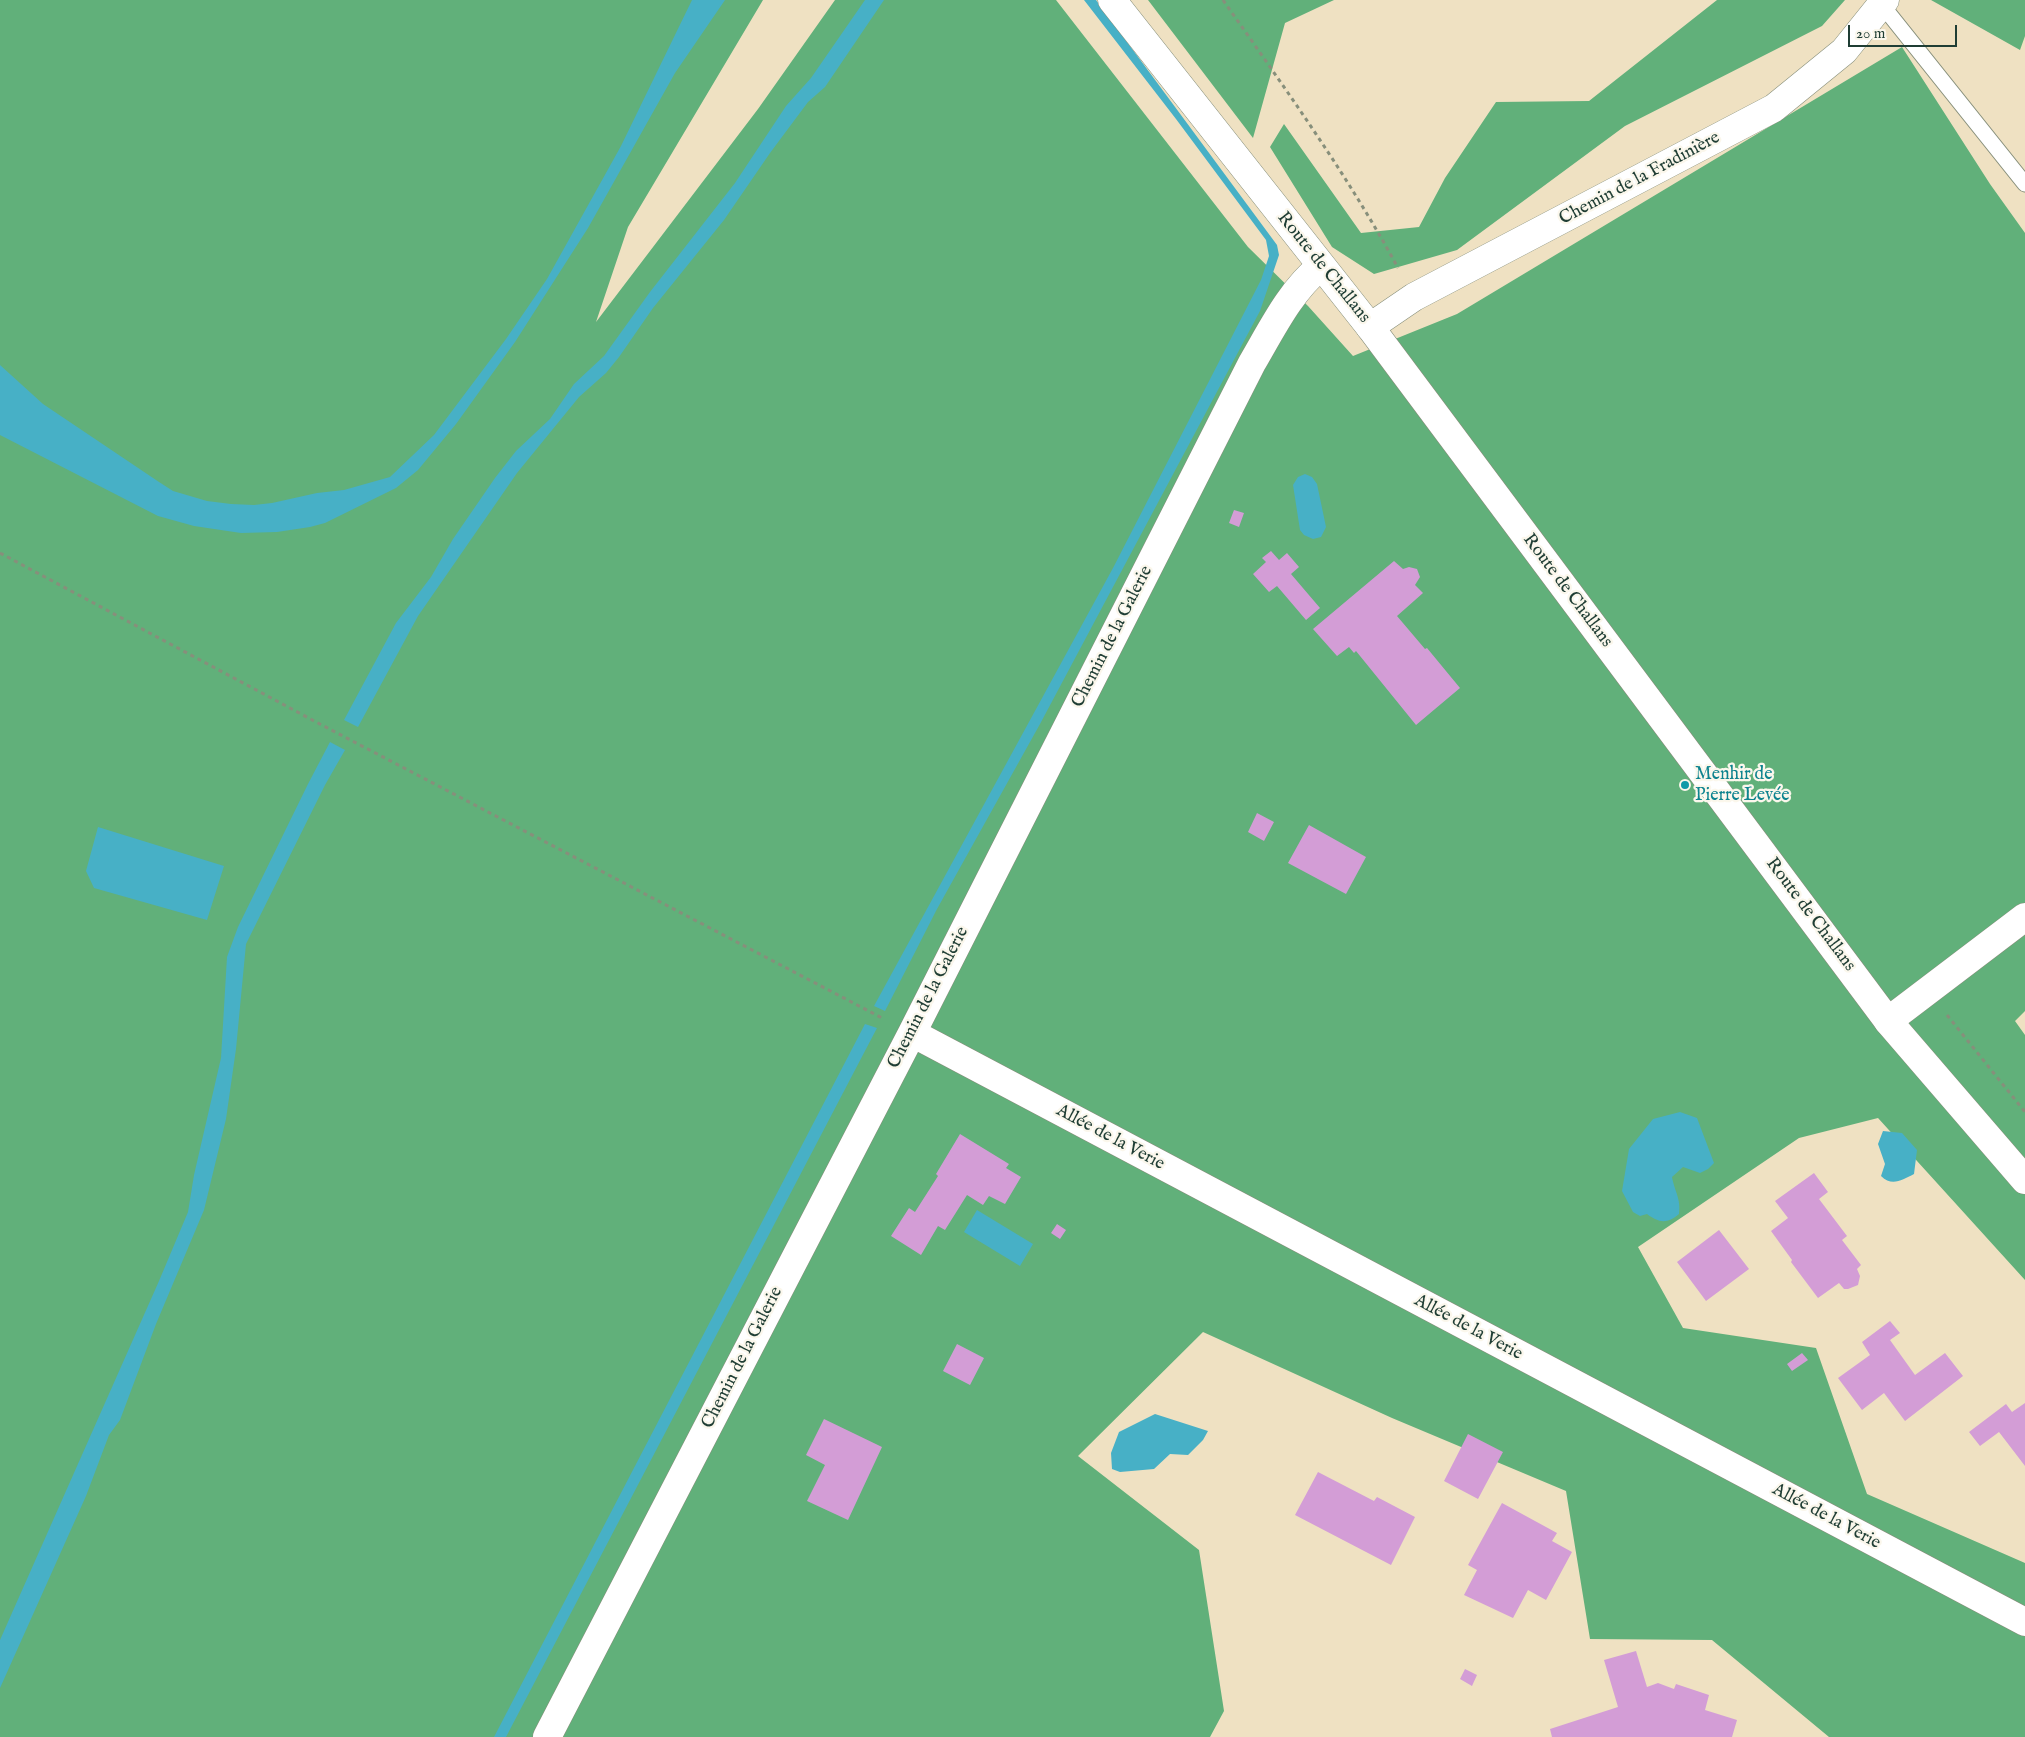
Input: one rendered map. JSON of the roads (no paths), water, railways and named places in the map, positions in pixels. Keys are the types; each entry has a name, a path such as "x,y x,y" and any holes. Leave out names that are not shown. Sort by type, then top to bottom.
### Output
{"street":[{"name":"Route de Challans","path":"1112,0 1370,327 1888,1021 2025,1180"},
{"name":"Chemin de la Fradinière","path":"1370,327 1414,297 1774,108 1844,51 1884,3"},
{"name":"Chemin de la Galerie","path":"547,1737 912,1033 1252,363 1284,309 1306,278 1321,266"},
{"path":"1888,1021 2025,917"},
{"name":"Allée de la Verie","path":"912,1033 2025,1622"}],"lane":[{"path":"1884,3 2025,184"}],"water":[{"path":"692,0 725,0 675,73 588,228 515,342 456,424 418,470 396,488 325,523 277,532 241,533 194,526 158,516 0,435 0,365 43,404 159,482 173,491 207,501 254,505 272,503 317,493 344,490 390,477 434,435 506,339 547,279 621,146"},
{"path":"865,0 884,0 825,87 808,102 724,220 653,308 619,357 606,373 579,397 517,473 418,616 358,727 344,720 396,623 431,577 453,539 495,478 516,451 550,419 574,384 604,356 650,292 735,183 786,106 811,78"},
{"path":"1084,0 1096,0 1277,245 1279,255 1260,311 1040,724 937,909 885,1011 874,1006 1113,568 1261,280 1269,256 1266,240"},
{"path":"1305,474 1312,477 1317,484 1326,527 1321,537 1313,539 1304,535 1300,530 1293,485 1298,477"},
{"path":"330,742 345,750 325,785 246,944 236,1049 226,1119 204,1210 156,1324 120,1420 109,1435 86,1496 0,1688 0,1640 188,1212 194,1175 221,1058 227,957 238,927"},
{"path":"98,827 224,866 207,920 94,888 86,871"},
{"path":"865,1024 877,1028 506,1737 494,1737"},
{"path":"1680,1112 1697,1118 1714,1163 1700,1173 1683,1167 1672,1177 1679,1204 1679,1214 1675,1217 1667,1221 1659,1221 1647,1214 1640,1216 1633,1212 1622,1191 1629,1149 1653,1119"},
{"path":"1883,1131 1902,1133 1917,1150 1914,1174 1893,1182 1881,1176 1885,1164 1878,1144"},
{"path":"977,1210 1033,1244 1020,1266 964,1232"},
{"path":"1155,1414 1208,1431 1203,1440 1188,1455 1170,1454 1154,1469 1120,1472 1112,1469 1111,1453 1119,1432"}],"place":[{"name":"Menhir de Pierre Levée","path":"1685,785"}]}
